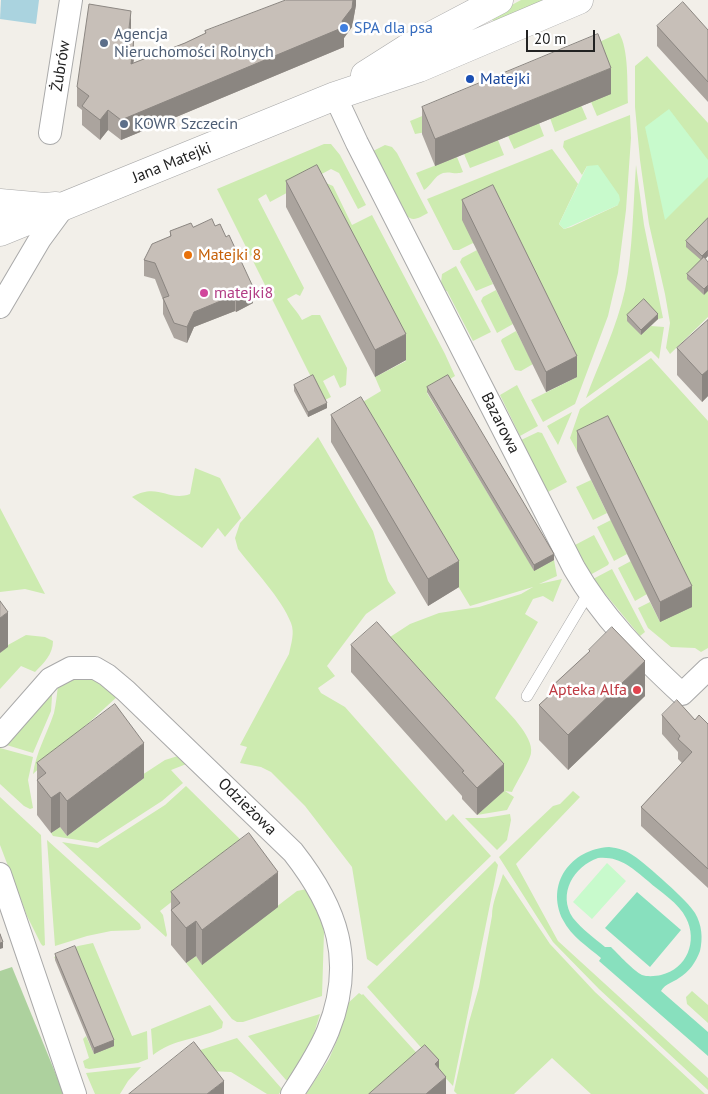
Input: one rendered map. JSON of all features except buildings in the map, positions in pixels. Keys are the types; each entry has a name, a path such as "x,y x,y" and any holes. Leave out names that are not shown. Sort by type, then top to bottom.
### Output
{"street":[{"name":"Żubrów","path":"50,133 71,0"},
{"name":"Jana Matejki","path":"335,96 406,49 499,0"},
{"name":"Jana Matejki","path":"0,232 335,96 419,68 579,0"},
{"name":"Bazarowa","path":"335,96 357,143 588,594 631,645 682,694 708,669"},
{"path":"0,203 45,207 65,205"},
{"path":"0,306 40,238 65,205"},
{"name":"Odzieżowa","path":"0,736 50,679 71,668 95,668 107,675 126,691 293,852 311,875 328,904 337,930 341,960 335,1011 328,1031 318,1053 292,1094"},
{"path":"0,874 75,1094"}],"lane":[{"path":"526,696 588,594"}],"green space":[{"path":"521,0 552,0 496,22 492,20 493,15"},
{"path":"619,33 626,57 628,103 597,116 591,102 415,134 410,121 562,59"},
{"path":"647,56 708,123 708,223 704,263 708,291 708,317 670,354 666,348 670,323 649,224 635,107 635,66"},
{"path":"581,105 587,119 555,132 550,118"},
{"path":"669,109 708,160 708,177 665,220 645,127"},
{"path":"630,115 631,138 626,210 618,273 608,316 575,404 543,422 531,400 577,377 473,243 459,250 453,250 427,199 552,149 578,184 559,224 564,229 571,227 618,205 587,166 582,175 563,147 564,141"},
{"path":"539,123 544,136 514,149 508,136"},
{"path":"498,140 504,155 470,168 464,154"},
{"path":"324,144 331,144 340,155 366,205 358,209 339,173 331,169 270,202 266,194 258,199 304,288 300,296 296,294 287,299 302,320 312,315 320,315 347,368 346,385 340,388 334,375 323,381 331,397 323,401 217,189"},
{"path":"385,145 392,147 397,153 428,213 419,218 411,219 406,215 373,151"},
{"path":"457,157 463,172 440,174 424,190 416,173"},
{"path":"598,165 619,195 618,205 564,229 559,224 587,166"},
{"path":"636,165 644,225 663,318 658,319 641,335 651,326 664,327 659,359 651,351 586,398 622,304 628,275"},
{"path":"326,183 333,186 352,225 372,215 455,376 427,393 534,570 554,560 557,576 539,584 562,579 553,602 543,596 533,599 525,614 538,622 495,698 524,731 531,746 530,757 512,792 505,791 514,797 507,810 477,815 503,791 387,639 410,624 439,613 479,607 521,594 533,587 470,606 351,409 381,391 375,377 406,361"},
{"path":"477,250 493,284 476,291 460,262 462,258"},
{"path":"456,266 491,332 473,341 441,283 442,274"},
{"path":"496,290 513,324 497,333 481,301 483,297"},
{"path":"516,331 533,364 521,371 515,370 501,341"},
{"path":"651,358 708,421 708,648 701,652 695,648 671,647 648,628 638,608 650,602 660,622 608,436 577,451 570,438 580,409"},
{"path":"517,385 538,426 520,436 500,395"},
{"path":"572,412 558,445 547,426"},
{"path":"538,432 542,433 567,482 548,492 521,440"},
{"path":"318,437 373,531 388,581 396,593 366,614 327,666 335,676 318,688 321,693 345,707 446,821 453,814 491,856 377,966 367,959 352,867 305,806 271,772 261,767 240,763 247,747 240,745 289,654 293,631 281,604 238,549 235,538 240,523"},
{"path":"195,468 220,478 241,518 225,537 218,528 202,548 132,497 149,491 175,496 190,494"},
{"path":"591,480 607,513 593,520 576,487"},
{"path":"0,508 45,594 25,589 0,592"},
{"path":"611,520 627,554 614,561 597,527"},
{"path":"594,535 609,563 590,575 575,545"},
{"path":"631,561 647,594 635,601 618,568"},
{"path":"612,569 645,632 640,636 593,579"},
{"path":"26,635 45,637 53,641 50,654 35,672 21,666 0,689 0,653 8,645"},
{"path":"86,673 119,695 33,774 39,751 54,713 58,685"},
{"path":"53,682 51,711 33,753 0,743"},
{"path":"0,748 33,757 28,780 33,808 30,809 24,806 0,784"},
{"path":"181,755 189,763 171,770 183,783 162,801 97,843 53,836 51,833 60,827 67,836 144,778 142,775 165,760"},
{"path":"186,786 249,848 235,852 160,911 163,915 166,937 62,842 98,848 165,805"},
{"path":"573,791 580,797 516,864 558,941 708,1078 708,1090 599,989 553,942 499,857 553,806 560,804"},
{"path":"0,797 41,835 45,945 43,946 27,916 0,845"},
{"path":"510,814 511,820 507,840 497,850 465,818 485,818"},
{"path":"47,840 140,924 141,928 139,930 111,931 87,936 55,946"},
{"path":"612,847 631,854 667,883 695,913 702,936 700,951 686,973 661,991 708,1032 708,1056 599,961 601,958 566,926 558,907 557,894 560,882 565,871 573,861 595,849","holes":["598,858 619,861 637,872 674,903 686,918 691,936 688,953 678,967 670,972 657,976 642,975 611,947 605,947 592,937 573,918 568,909 567,900 570,882 575,874 589,862"]},
{"path":"495,861 498,865 453,1086 367,987"},
{"path":"607,863 626,881 592,919 573,902"},
{"path":"503,874 550,944 595,992 705,1094 591,1094 552,1058 514,1094 457,1094 454,1091 469,1022 479,987 493,906"},
{"path":"307,889 322,915 324,932 322,996 243,1022 237,1022 232,1019 186,963 196,956 202,964 297,891"},
{"path":"637,892 681,930 650,967 605,928"},
{"path":"93,943 132,1036 147,1031 148,1059 138,1063 85,1068 83,1061 89,1058 83,1039 86,1036 94,1054 74,951 55,959 54,957 78,946"},
{"path":"12,967 64,1094 0,1094 0,971"},
{"path":"692,991 708,1005 708,1023 687,1004 686,997"},
{"path":"359,993 363,994 423,1060 384,1094 306,1094 329,1059 338,1038 346,1005"},
{"path":"210,1005 223,1022 222,1028 178,1042 153,1055 151,1029"},
{"path":"320,1014 312,1040 288,1081 248,1036"},
{"path":"237,1038 282,1089 279,1094 267,1094 231,1072 209,1071 138,1094 188,1054"},
{"path":"141,1067 128,1081 120,1094 95,1094 86,1073"}],"water":[{"path":"1,0 39,0 36,24 0,19"}],"place":[{"name":"SPA dla psa","path":"344,28"},
{"name":"Agencja Nieruchomości Rolnych","path":"104,43"},
{"name":"Matejki","path":"470,79"},
{"name":"KOWR Szczecin","path":"124,124"},
{"name":"Matejki 8","path":"188,255"},
{"name":"matejki8","path":"204,293"},
{"name":"Apteka Alfa","path":"637,690"}]}
